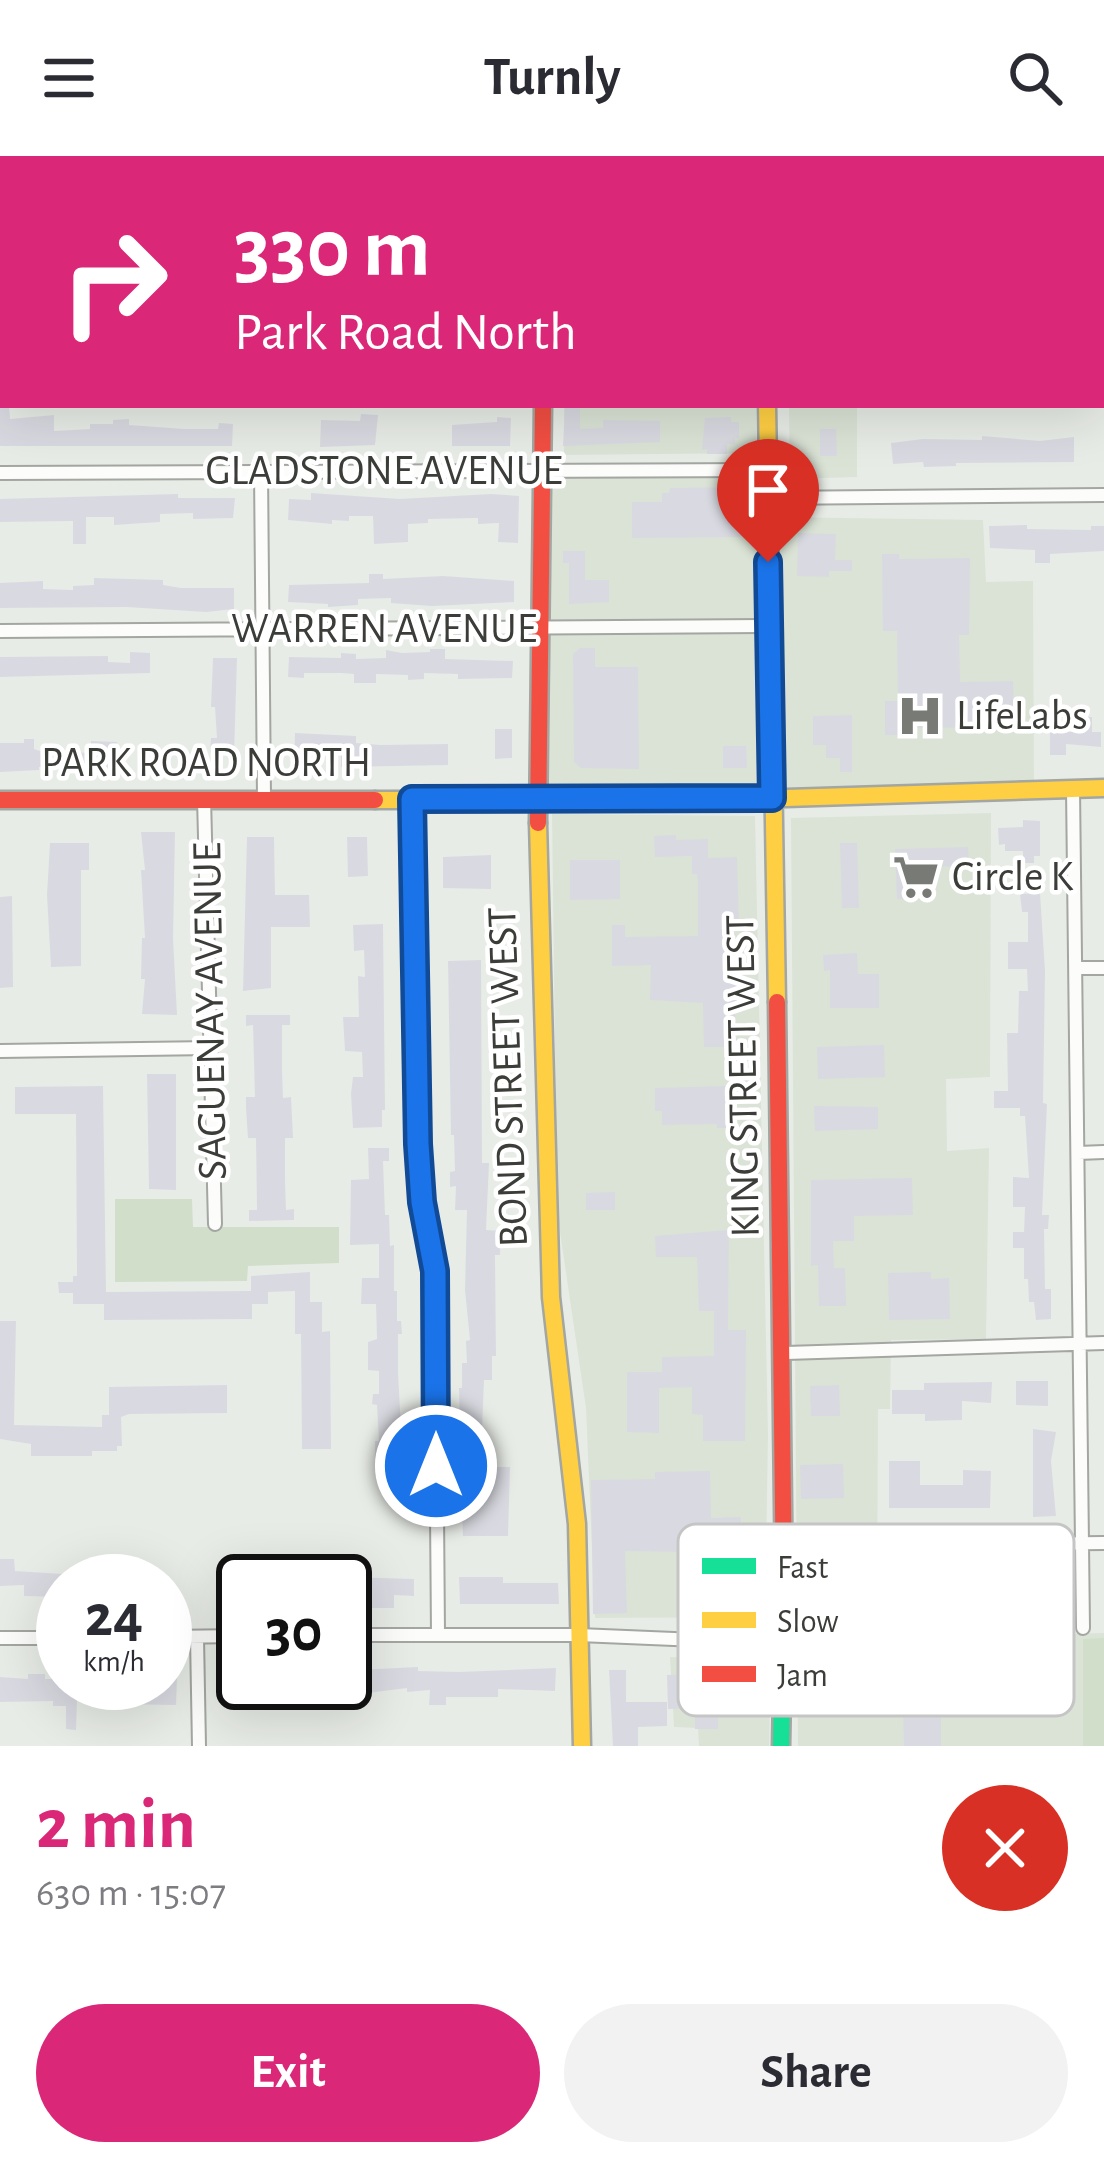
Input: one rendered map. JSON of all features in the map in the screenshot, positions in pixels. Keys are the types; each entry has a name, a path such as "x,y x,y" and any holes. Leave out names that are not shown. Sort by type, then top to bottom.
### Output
{"main road":[{"name":"BOND STREET WEST","path":"543,408 538,914 550,1275 573,1462 582,1746"},
{"name":"KING STREET WEST","path":"767,408 786,1353 782,1524"},
{"name":"PARK ROAD NORTH","path":"0,800 772,798 1104,788"},
{"name":"KING STREET WEST","path":"781,1746 782,1716"}],"street":[{"name":"GLADSTONE AVENUE","path":"0,473 767,470"},
{"path":"261,472 264,798"},
{"path":"767,498 1104,495"},
{"name":"WARREN AVENUE","path":"0,631 768,626"},
{"path":"1072,789 1083,1628"},
{"name":"SAGUENAY AVENUE","path":"204,799 214,1224"},
{"path":"412,799 418,1144 422,1202 435,1271 438,1634"},
{"path":"1077,968 1104,968"},
{"path":"0,1051 211,1048"},
{"path":"1078,1153 1104,1153"},
{"path":"786,1353 1104,1343"},
{"path":"1074,1544 1104,1543"},
{"path":"372,1635 678,1639"},
{"path":"192,1637 216,1637"},
{"path":"197,1637 199,1746"},
{"path":"0,1639 36,1638"}],"shaded area":[{"path":"564,408 756,408 757,453 564,455"},
{"path":"789,408 857,408 857,477 790,479"},
{"path":"549,466 774,467 775,517 983,520 986,582 1033,581 1034,785 545,791 551,623"},
{"path":"991,813 990,1077 946,1079 947,1151 989,1148 986,1339 891,1340 890,1409 878,1409 878,1524 796,1524 791,818"},
{"path":"552,814 755,816 767,1524 678,1524 678,1618 595,1618 586,1408 557,1212"},
{"path":"1104,1633 1104,1746 798,1746 798,1716 1074,1716 1074,1634"},
{"path":"670,1657 678,1657 678,1716 770,1716 769,1746 699,1746 698,1728 674,1727"}],"green space":[{"path":"115,1199 192,1199 193,1227 339,1227 339,1263 248,1266 247,1281 115,1282"},
{"path":"1104,1638 1104,1746 1083,1746 1083,1639"}],"building":[{"path":"0,408 9,408 10,419 54,415 54,431 90,429 90,424 129,419 129,425 184,429 233,424 232,446 0,446"},
{"path":"565,408 580,408 580,429 603,428 603,420 660,421 660,442 563,446"},
{"path":"361,414 378,415 375,445 320,447 321,420 360,421"},
{"path":"497,417 511,418 510,446 452,446 452,425 497,422"},
{"path":"731,417 731,422 739,422 739,438 727,444 727,454 707,454 707,449 702,450 705,418"},
{"path":"820,429 836,429 837,456 820,456"},
{"path":"982,436 1040,441 1074,437 1074,462 893,464 891,443 982,440"},
{"path":"741,487 748,494 748,530 740,537 632,538 632,502 662,502 662,493 669,493 670,488"},
{"path":"311,493 400,499 519,496 518,543 498,542 499,523 478,524 478,518 408,524 408,542 374,544 373,516 349,516 349,521 332,520 332,524 288,520 289,499 311,500"},
{"path":"178,494 178,498 235,498 233,518 160,514 160,522 114,525 114,517 86,517 86,544 73,544 73,521 0,522 0,499"},
{"path":"1027,525 1027,529 1091,530 1091,526 1104,526 1104,551 1050,554 1050,563 1035,563 1035,550 990,548 989,526"},
{"path":"798,533 836,534 835,560 852,560 852,571 829,571 829,577 797,576"},
{"path":"563,551 585,551 585,580 609,580 609,602 569,604 569,563 563,563"},
{"path":"882,554 899,554 899,559 970,558 969,635 959,635 960,682 1013,681 1014,727 915,728 915,735 885,735 885,701 898,701 897,631 883,631"},
{"path":"369,574 383,574 383,579 443,576 514,581 514,602 432,606 391,603 391,598 358,599 358,605 328,607 288,602 289,585 369,583"},
{"path":"94,578 163,580 163,585 181,588 234,588 234,609 0,608 0,583 43,581 43,589 73,590 73,586 94,585"},
{"path":"580,648 595,648 595,667 638,667 639,769 581,768 574,762 573,654"},
{"path":"445,649 445,659 513,661 512,678 458,679 458,674 424,673 424,679 408,680 408,675 376,674 376,683 354,683 354,674 288,677 289,657 341,658 341,653 356,654 356,659 386,658 386,650"},
{"path":"130,652 150,653 150,673 0,677 0,657 108,656 108,662 130,663"},
{"path":"213,658 237,658 234,755 210,753 211,738 217,738 215,707 211,707"},
{"path":"852,715 852,772 840,772 840,758 826,758 826,745 813,745 813,716"},
{"path":"1082,717 1092,717 1092,732 1101,732 1101,747 1066,744 1066,755 1050,755 1050,732 1076,732 1082,729"},
{"path":"495,729 512,729 512,758 495,759"},
{"path":"295,733 356,736 356,743 380,745 448,744 448,765 341,767 341,755 311,755 311,767 294,767"},
{"path":"24,739 34,739 34,749 40,751 91,753 91,741 117,742 117,770 39,767 0,772 0,743 24,743"},
{"path":"723,746 746,746 747,768 723,768"},
{"path":"1023,820 1040,821 1040,856 1034,856 1034,863 1023,863 1023,851 1005,851 1005,844 999,845 998,828 1023,827"},
{"path":"141,832 175,832 177,1015 142,1014 141,870 145,870"},
{"path":"676,835 676,840 708,839 708,858 737,857 739,925 729,925 730,972 740,972 731,1047 704,1047 703,1003 650,1000 651,965 612,966 612,925 625,925 625,937 698,936 698,883 697,874 692,874 692,856 655,857 654,836"},
{"path":"247,837 274,837 275,895 309,895 310,927 271,927 271,988 243,991"},
{"path":"347,837 367,837 368,876 348,877"},
{"path":"50,843 89,843 89,870 81,870 81,966 51,967"},
{"path":"840,843 857,843 859,908 842,908"},
{"path":"968,847 969,866 918,867 919,898 897,899 895,849"},
{"path":"491,855 491,889 443,888 443,857"},
{"path":"570,860 620,860 620,899 570,900"},
{"path":"1040,893 1045,971 1043,1103 1047,1104 1042,1215 1049,1215 1048,1229 1044,1229 1045,1289 1051,1289 1051,1319 1036,1320 1028,1279 1024,1279 1024,1248 1013,1248 1013,1232 1024,1232 1025,1207 1013,1207 1013,1177 1029,1178 1025,1116 1020,1116 1020,1108 994,1108 994,1091 1008,1091 1007,1033 1018,1033 1019,991 1028,991 1027,969 1008,969 1008,942 1028,942 1028,912 1022,912 1020,894"},
{"path":"12,896 13,987 0,988 0,897"},
{"path":"383,924 385,1110 382,1127 353,1128 353,1077 363,1077 362,1052 345,1051 343,1017 359,1017 358,976 365,977 364,950 354,951 353,925"},
{"path":"857,953 858,974 879,974 879,1008 830,1008 830,970 824,971 823,955"},
{"path":"481,960 482,1163 489,1163 486,1230 501,1231 500,1255 495,1255 496,1356 492,1356 492,1380 484,1380 482,1429 460,1430 459,1388 462,1363 467,1363 466,1341 470,1340 465,1290 467,1210 455,1210 456,1186 450,1187 450,1172 455,1171 448,961"},
{"path":"246,1015 290,1015 290,1025 282,1025 282,1069 283,1098 291,1097 293,1138 285,1138 286,1210 294,1209 294,1220 249,1221 249,1210 257,1210 256,1138 248,1138 246,1097 255,1097 253,1025 246,1026"},
{"path":"884,1045 885,1077 818,1079 817,1047"},
{"path":"147,1074 176,1074 176,1190 149,1189"},
{"path":"103,1086 106,1292 251,1291 251,1276 310,1272 310,1302 322,1302 322,1332 330,1331 331,1449 302,1449 301,1334 295,1334 295,1291 268,1292 268,1304 252,1304 252,1319 104,1320 104,1304 73,1304 73,1293 59,1293 58,1282 73,1282 77,1276 76,1114 15,1114 15,1087"},
{"path":"726,1086 727,1128 662,1125 662,1111 655,1111 655,1088"},
{"path":"814,1106 878,1107 878,1129 815,1131"},
{"path":"368,1148 389,1148 389,1161 383,1161 385,1215 389,1215 390,1246 394,1245 394,1291 402,1334 398,1334 401,1428 394,1428 393,1458 375,1457 377,1405 372,1404 373,1394 379,1394 379,1371 368,1370 368,1342 377,1339 376,1304 361,1304 362,1278 379,1278 379,1244 350,1245 351,1180 369,1179"},
{"path":"912,1178 913,1215 854,1216 854,1241 833,1241 834,1268 845,1268 846,1306 819,1306 818,1265 811,1266 811,1180"},
{"path":"615,1192 615,1210 586,1210 586,1193"},
{"path":"729,1230 728,1330 746,1330 745,1441 703,1441 703,1415 692,1414 692,1387 659,1388 659,1433 627,1432 627,1372 662,1372 662,1357 714,1356 714,1311 699,1311 697,1257 656,1257 655,1236"},
{"path":"931,1272 931,1279 949,1278 950,1319 889,1320 888,1273"},
{"path":"0,1321 16,1321 14,1425 102,1427 102,1415 109,1415 109,1387 227,1385 227,1413 129,1414 121,1417 122,1446 117,1451 31,1456 31,1444 0,1439"},
{"path":"1016,1381 1048,1381 1048,1406 1016,1405"},
{"path":"992,1382 991,1403 962,1401 962,1420 925,1421 925,1414 892,1414 892,1390 924,1390 924,1383"},
{"path":"839,1385 840,1416 811,1416 810,1386"},
{"path":"1033,1429 1056,1432 1051,1461 1056,1516 1033,1517"},
{"path":"889,1461 920,1461 920,1485 963,1485 963,1470 991,1471 990,1508 889,1508"},
{"path":"843,1464 844,1498 801,1499 800,1465"},
{"path":"460,1467 510,1467 508,1536 463,1536"},
{"path":"710,1471 711,1518 741,1517 741,1524 678,1524 678,1552 625,1551 627,1613 593,1614 591,1480 655,1479 655,1472"},
{"path":"0,1559 14,1559 15,1571 36,1572 36,1596 24,1596 24,1585 0,1586"},
{"path":"459,1577 558,1583 559,1604 460,1604"},
{"path":"372,1578 414,1579 414,1596 394,1595 394,1608 372,1608"},
{"path":"556,1668 555,1691 498,1689 498,1697 446,1697 446,1705 429,1705 430,1690 372,1692 372,1669"},
{"path":"609,1670 626,1670 626,1702 667,1702 667,1726 638,1727 638,1746 613,1746"},
{"path":"28,1674 36,1674 36,1701 0,1702 0,1677 28,1679"},
{"path":"667,1675 678,1675 678,1709 668,1709"},
{"path":"66,1710 77,1710 76,1730 66,1729"},
{"path":"695,1716 718,1716 718,1729 695,1729"},
{"path":"903,1716 941,1716 941,1746 904,1746"}],"traffic: fast":[{"path":"781,1746 782,1716"}],"traffic: slow":[{"path":"767,408 777,1002"},
{"path":"375,800 755,799 1104,788"},
{"path":"538,823 551,1297 577,1524 582,1746"}],"traffic: jam":[{"path":"538,823 543,408"},
{"path":"0,800 375,800"},
{"path":"777,1002 783,1524"}],"place":[{"name":"LifeLabs","path":"920,716"},
{"name":"Circle K","path":"916,877"}],"route":[{"path":"436,1466 435,1271 422,1202 418,1144 412,799 772,798 768,562"}]}
